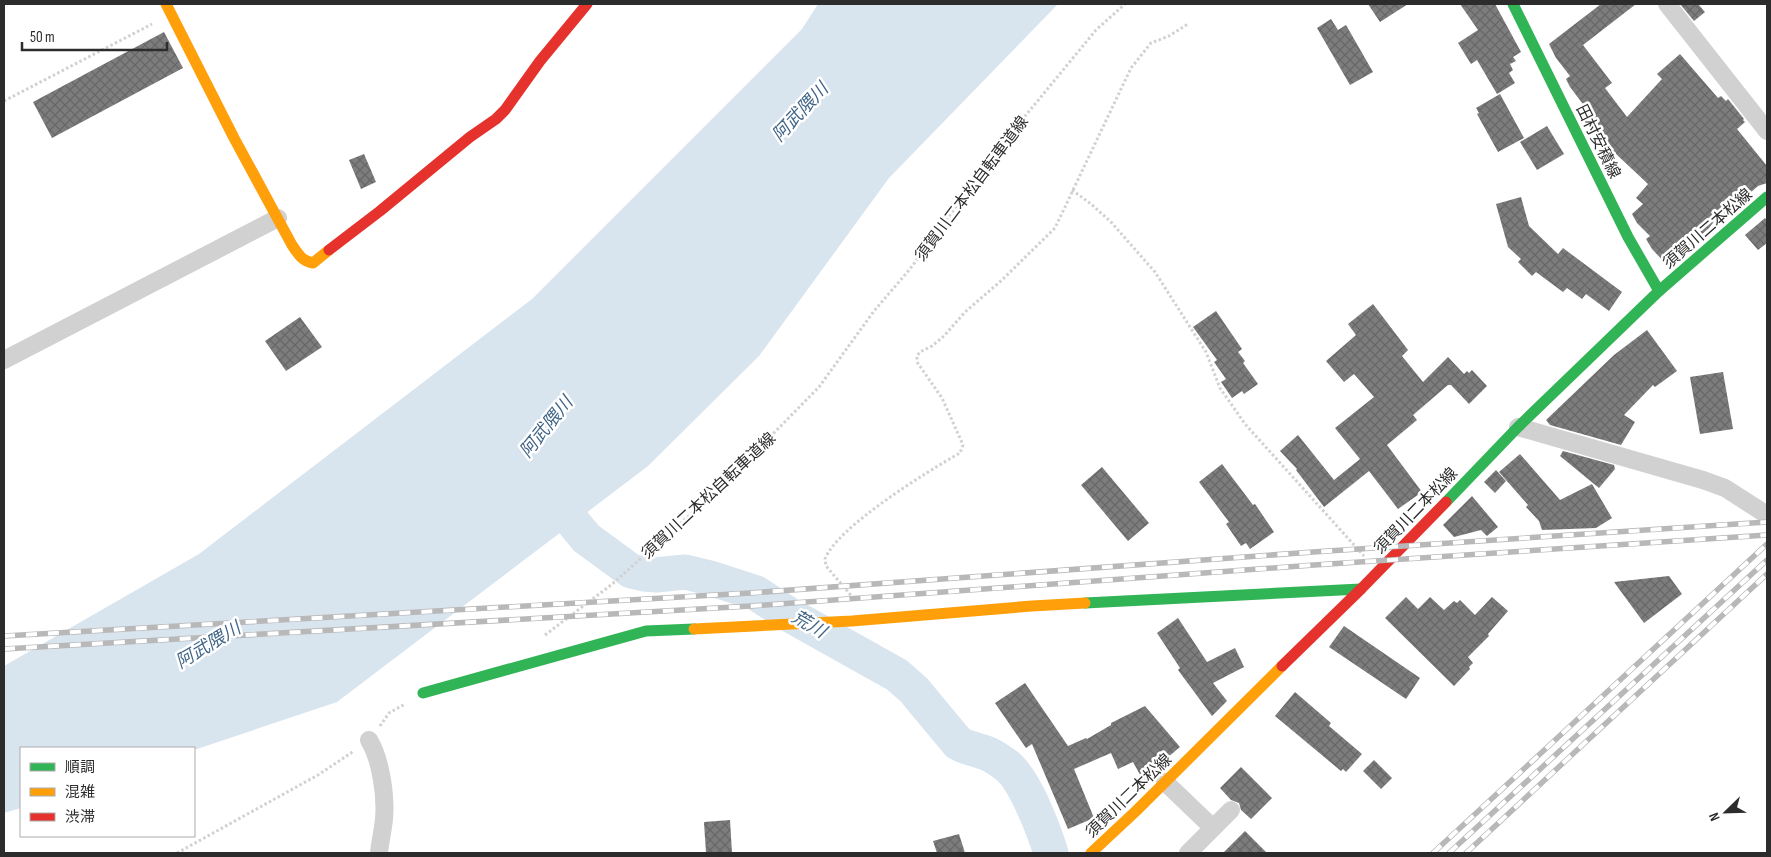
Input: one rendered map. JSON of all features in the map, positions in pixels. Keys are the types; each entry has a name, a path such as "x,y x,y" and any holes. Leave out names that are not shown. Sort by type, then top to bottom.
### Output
{"street":[{"path":"169,9 234,138 297,254 306,262 312,264 506,110 540,61 587,4"},
{"name":"田村安積線","path":"1513,4 1628,237 1659,291"},
{"path":"1667,4 1767,131"},
{"name":"須賀川二本松線","path":"1091,853 1361,589 1518,427 1659,291 1767,197"},
{"path":"4,360 278,218"},
{"path":"1518,427 1703,480 1725,488 1767,515"},
{"path":"423,693 646,631 862,620 1032,606 1361,589"},
{"path":"370,740 375,751 384,798 384,820 380,853"},
{"path":"1165,782 1213,828"},
{"path":"1188,853 1231,810"}],"path":[{"name":"須賀川二本松自転車道線","path":"543,637 611,585 718,490 819,387 874,311 910,269 1026,115 1096,30 1125,4"},
{"path":"4,101 169,9"},
{"path":"862,620 858,605 850,593 826,566 826,555 844,532 903,488 960,453 963,449 963,445 942,398 917,362 916,356 939,341 965,312 1002,280 1047,236 1059,221 1131,68 1151,43 1169,36 1188,24"},
{"path":"1072,190 1111,222 1155,272 1206,352 1220,388 1244,424 1378,572"},
{"path":"177,853 318,775 370,740 389,714 423,693"}],"water":[{"name":"阿武隈川","path":"818,4 1058,4 889,178 759,356 648,466 337,702 195,750 195,747 20,747 20,808 4,813 4,666 199,554 532,299 802,29"}],"building":[{"path":"1368,4 1408,4 1380,22"},
{"path":"1460,4 1495,4 1521,52 1513,57 1516,61 1510,64 1513,70 1509,73 1515,83 1497,94 1477,60 1471,64 1458,43 1478,30"},
{"path":"1601,4 1636,4 1583,45 1612,83 1605,88 1627,117 1662,79 1657,74 1680,54 1718,98 1721,96 1726,101 1728,99 1744,119 1745,122 1737,129 1767,166 1767,183 1758,186 1723,217 1720,214 1709,228 1667,265 1652,249 1646,239 1650,236 1637,223 1632,214 1643,204 1636,198 1648,184 1616,154 1609,158 1591,129 1598,124 1570,87 1566,79 1570,76 1556,58 1549,44"},
{"path":"1680,4 1698,4 1705,12 1694,21"},
{"path":"1331,19 1338,30 1346,25 1373,72 1350,85 1317,28"},
{"path":"164,32 183,68 52,138 33,102"},
{"path":"1500,94 1524,138 1498,152 1477,114 1479,113 1476,108"},
{"path":"1547,126 1564,154 1537,170 1520,142"},
{"path":"364,154 376,182 361,189 349,160"},
{"path":"1521,197 1529,226 1558,254 1563,248 1622,292 1609,311 1586,294 1582,299 1567,288 1563,292 1536,272 1532,276 1518,262 1521,259 1508,247 1496,204"},
{"path":"1765,218 1767,220 1767,243 1758,250 1745,235"},
{"path":"1373,304 1408,350 1402,356 1423,382 1448,357 1464,374 1472,370 1487,386 1469,404 1451,385 1448,385 1413,415 1417,420 1387,445 1422,492 1398,509 1369,471 1324,507 1297,469 1280,451 1298,435 1334,480 1360,459 1335,428 1374,397 1354,374 1344,382 1326,361 1356,335 1348,324"},
{"path":"1216,311 1242,349 1238,352 1245,361 1243,363 1258,384 1244,394 1242,391 1232,398 1221,382 1226,379 1214,362 1217,360 1193,327"},
{"path":"300,317 322,347 286,371 265,341"},
{"path":"1647,330 1677,371 1655,387 1653,385 1624,415 1635,422 1621,445 1550,425 1546,420 1614,355"},
{"path":"1723,372 1733,429 1700,434 1690,377"},
{"path":"1563,451 1614,465 1615,469 1599,488 1560,456"},
{"path":"1520,454 1560,500 1592,484 1612,518 1596,528 1542,530 1539,521 1526,507 1528,505 1499,472"},
{"path":"1222,464 1253,505 1255,504 1274,532 1250,549 1246,543 1241,546 1226,524 1229,522 1199,482"},
{"path":"1102,467 1149,523 1128,541 1081,485"},
{"path":"1496,470 1506,481 1495,493 1484,482"},
{"path":"1472,496 1498,527 1487,536 1481,530 1454,537 1443,525"},
{"path":"1669,576 1682,594 1644,623 1614,582"},
{"path":"1406,597 1418,609 1430,597 1444,610 1454,601 1457,603 1460,600 1475,615 1492,597 1508,611 1488,634 1489,636 1468,657 1473,663 1469,667 1470,669 1454,686 1385,618"},
{"path":"1178,618 1207,662 1235,648 1244,667 1213,683 1227,701 1212,716 1178,670 1180,668 1157,633"},
{"path":"1344,626 1420,678 1406,699 1329,647"},
{"path":"1025,683 1068,746 1087,739 1111,725 1111,723 1145,706 1180,747 1161,763 1163,765 1144,782 1133,762 1118,769 1111,753 1074,769 1094,818 1068,829 1032,744 1026,748 995,703"},
{"path":"1295,692 1331,723 1329,726 1362,754 1346,772 1343,769 1341,771 1275,716"},
{"path":"1374,760 1392,778 1381,789 1363,771"},
{"path":"1241,767 1272,798 1251,819 1241,810 1239,803 1231,800 1220,788"},
{"path":"730,820 732,853 706,853 704,822"},
{"path":"1245,831 1267,853 1223,853"},
{"path":"959,834 965,853 937,853 933,841"}],"waterway":[{"name":"荒川","path":"543,485 586,538 631,571 656,575 685,572 756,593 788,614 897,675 914,690 958,743 992,756 1013,772 1027,793 1051,853"}],"railway":[{"path":"4,636 750,593 1313,552 1767,522"},
{"path":"4,649 751,606 1314,565 1767,535"},
{"path":"1433,853 1767,544"},
{"path":"1449,853 1767,560"},
{"path":"1466,853 1767,574"}],"traffic: fast":[{"path":"1513,4 1628,237 1659,291"},
{"path":"1446,502 1518,427 1659,291 1767,197"},
{"path":"1085,603 1361,589"},
{"path":"423,693 646,631 694,629"}],"traffic: slow":[{"path":"166,4 234,138 292,245 303,259 313,263 329,250"},
{"path":"694,629 852,621 1085,603"},
{"path":"1091,853 1282,666"}],"traffic: jam":[{"path":"329,250 470,137 496,119 587,4"},
{"path":"1282,666 1446,502"}]}
